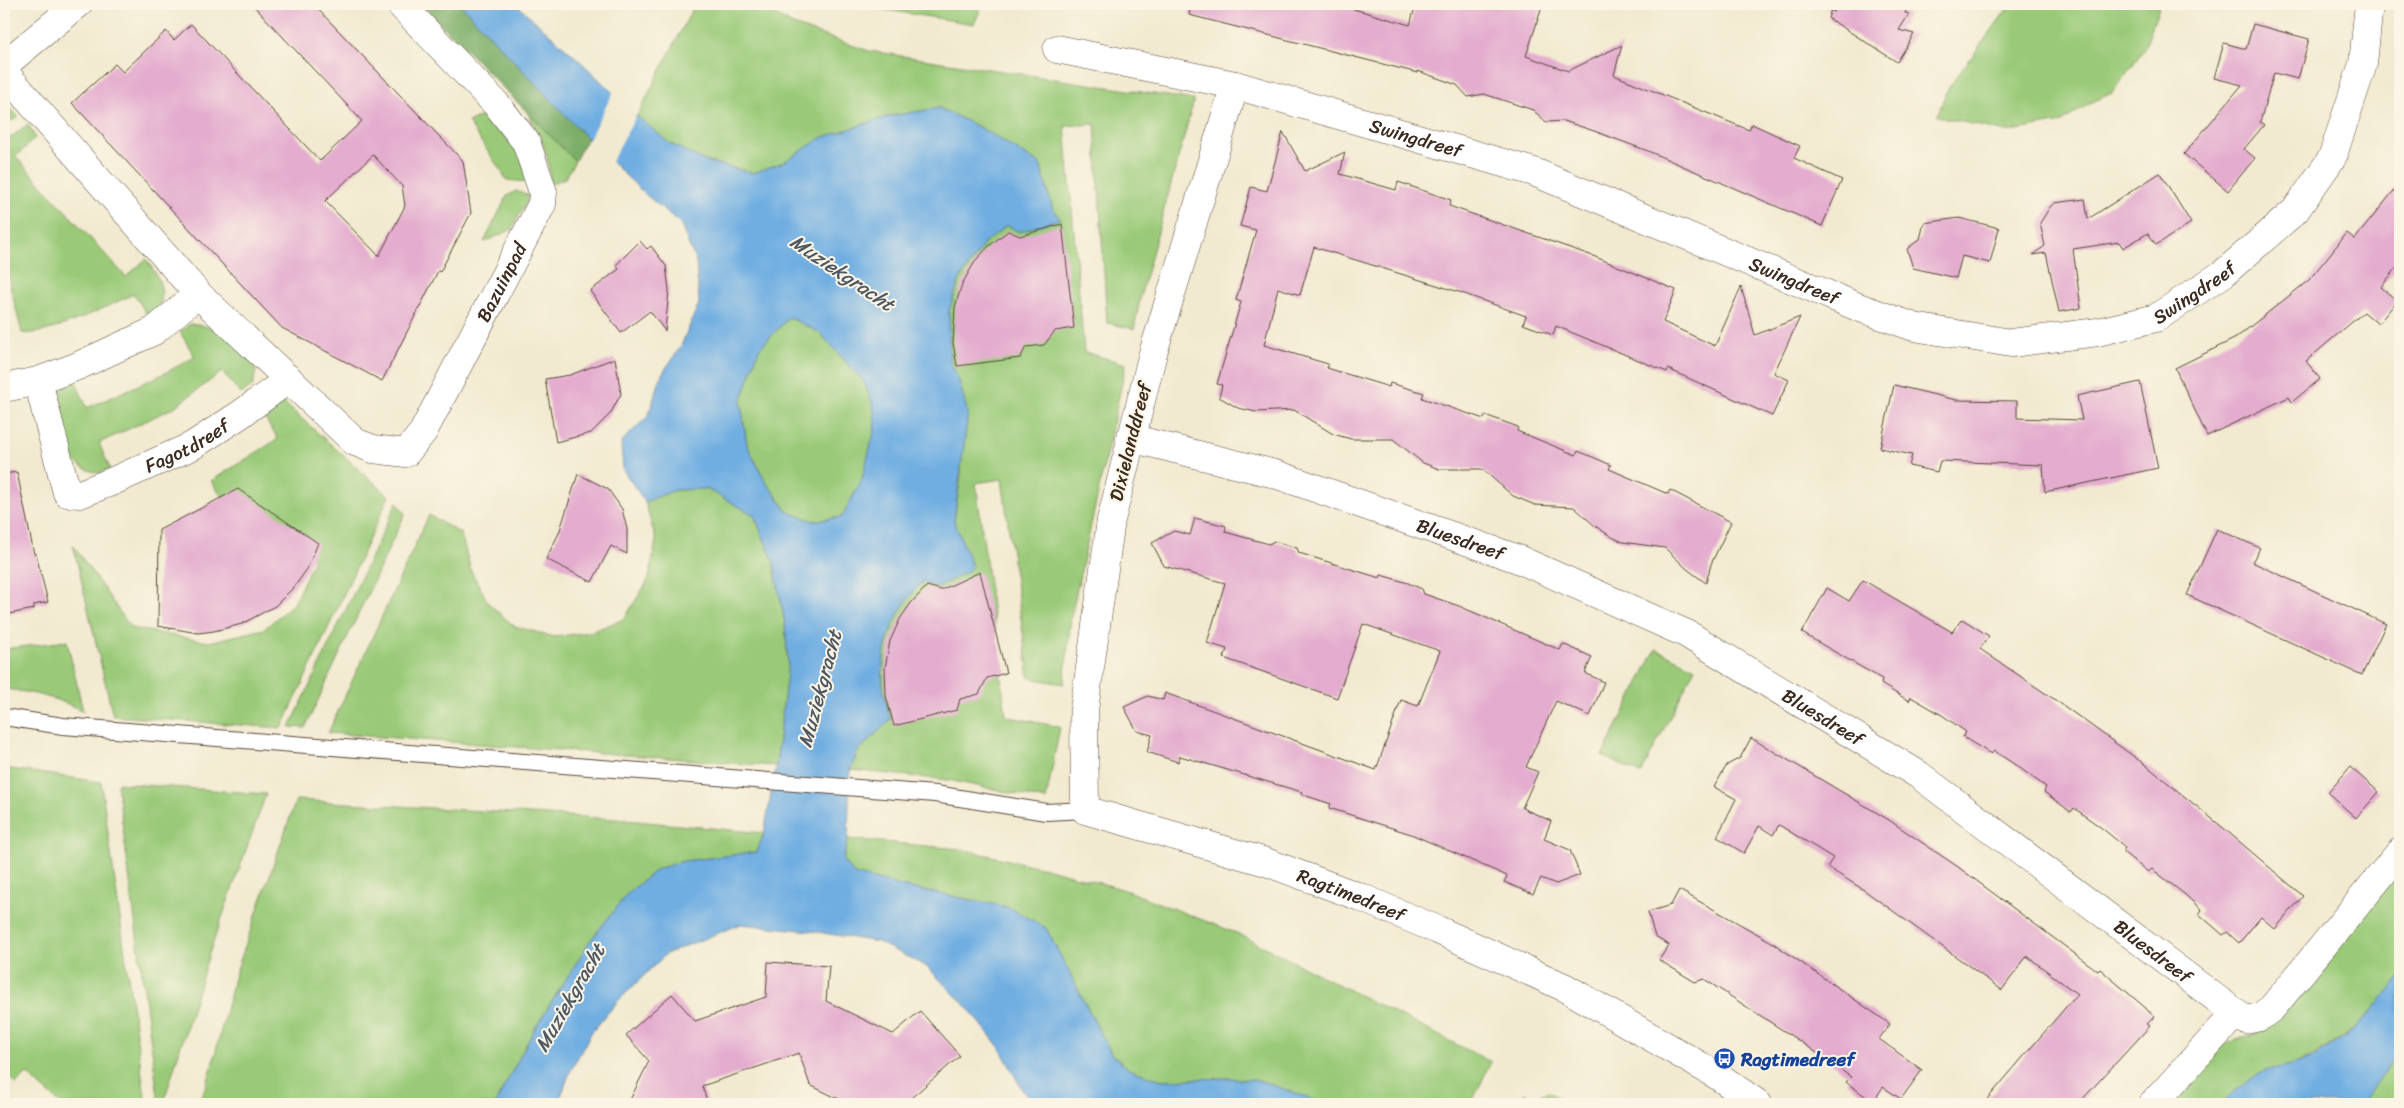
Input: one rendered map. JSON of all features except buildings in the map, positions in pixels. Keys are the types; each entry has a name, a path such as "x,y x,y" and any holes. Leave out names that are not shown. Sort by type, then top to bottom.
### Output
{"street":[{"path":"4,65 78,4"},
{"name":"Bazuinpad","path":"289,379 356,442 373,448 406,453 423,432 542,204 543,192 526,142 498,106 400,4"},
{"name":"Swingdreef","path":"1057,49 1235,85 1534,172 1858,307 1914,327 2011,343 2098,332 2156,318 2224,273 2295,211 2332,158 2363,64 2369,4"},
{"path":"4,72 198,294 289,379"},
{"name":"Dixielanddreef","path":"1085,810 1084,710 1111,520 1152,353 1235,85"},
{"path":"4,388 38,381 78,366 154,330 198,294"},
{"name":"Fagotdreef","path":"38,381 67,493 80,494 147,468 192,446 289,379"},
{"name":"Bluesdreef","path":"1130,438 1275,474 1518,559 1687,634 1919,775 2107,914 2235,1014 2246,1020 2260,1017 2272,1008 2400,852"},
{"name":"Ragtimedreef","path":"1085,810 1266,862 1360,897 1438,930 1566,988 1718,1076 1758,1104"},
{"path":"2153,1104 2235,1014"}],"lane":[{"path":"4,717 63,726 935,794 1046,812 1085,810"}],"green space":[{"path":"421,4 460,4 587,138 575,161"},
{"path":"695,4 756,4 793,25 869,51 1194,100 1142,290 1134,329 1107,323 1095,124 1065,126 1084,352 1126,364 1071,617 1064,684 1029,678 1002,479 976,483 1006,716 1060,727 1046,800 948,780 850,770 858,751 891,719 883,697 882,667 888,636 901,607 910,595 925,581 972,566 954,521 961,475 959,381 950,361 949,311 960,279 984,244 1007,225 1019,232 1052,207 1040,164 981,128 939,108 890,116 821,138 784,163 753,173 705,161 669,143 637,116"},
{"path":"849,4 983,4 974,24"},
{"path":"2011,4 2160,4 2145,48 2112,93 2090,103 2062,122 2006,132 1937,116 1947,90"},
{"path":"4,102 19,117 4,124"},
{"path":"526,110 575,161 565,178 550,184 546,154 540,137"},
{"path":"484,115 521,154 528,182 507,180 468,122"},
{"path":"28,124 35,138 16,157 126,277 146,259 156,274 162,296 156,311 149,318 134,294 62,326 33,333 22,333 4,261 4,143"},
{"path":"516,191 530,196 511,230 484,242 507,196"},
{"path":"789,317 820,332 864,382 874,408 875,429 862,479 842,517 813,521 788,512 766,482 747,445 741,402 759,349"},
{"path":"190,324 213,329 241,347 256,370 253,385 241,394 222,372 173,408 99,443 110,469 98,473 79,465 70,454 63,437 57,408 57,392 75,380 87,408 161,375 195,357 180,332"},
{"path":"283,402 389,496 282,728 113,716 73,545 131,628 209,642 264,629 294,603 314,559 226,502 211,481 278,439 262,414"},
{"path":"707,489 754,515 773,560 785,624 788,664 776,766 328,733 429,515 461,534 471,571 489,604 514,626 554,637 590,632 624,619 649,579 656,540 645,502 674,490"},
{"path":"397,502 405,514 305,728 290,727"},
{"path":"67,641 83,711 45,696 4,689 4,649"},
{"path":"1656,649 1695,668 1641,774 1602,756"},
{"path":"4,768 101,782 146,1104 61,1104 27,1074 16,1084 4,1072"},
{"path":"117,783 266,794 210,951 163,1104 159,1104"},
{"path":"296,800 615,819 764,833 757,852 684,861 657,869 627,894 590,941 534,1030 495,1104 199,1104 211,1071 234,978"},
{"path":"848,839 960,849 1045,868 1122,889 1239,934 1491,1062 1471,1104 1325,1104 1261,1081 1230,1078 1162,1080 1130,1070 1112,1055 1046,928 1008,907 905,887 854,874 843,861"},
{"path":"2400,866 2400,975 2387,994 2360,1023 2332,1045 2298,1063 2266,1071 2222,1104 2174,1104 2223,1046 2268,1028"},
{"path":"2400,1051 2400,1104 2361,1104"},
{"path":"1548,1092 1573,1104 1519,1104 1525,1093 1533,1097"}],"water":[{"name":"Muziekgracht","path":"460,4 516,4 579,60 637,116 669,143 705,161 753,173 784,162 821,138 890,116 939,108 981,128 1040,164 1052,207 1060,219 1019,232 1007,225 984,244 960,279 949,311 950,361 959,381 968,414 954,521 972,566 968,571 938,587 922,582 899,613 891,629 883,664 883,682 885,701 891,719 858,751 850,770 848,839 843,861 854,874 905,887 1008,907 1046,928 1112,1055 1130,1070 1162,1080 1230,1078 1261,1081 1325,1104 1038,1104 1024,1093 1000,1048 969,1009 927,967 878,942 811,931 741,924 666,954 618,1001 591,1033 570,1072 558,1104 495,1104 534,1030 590,941 627,894 657,869 684,861 757,852 764,833 776,766 788,664 785,623 773,560 754,515 707,489 675,490 645,502 623,470 621,442 648,416 662,374 681,346 699,303 696,262 680,223 645,194 587,138","holes":["789,317 820,333 864,382 874,408 875,429 862,479 842,517 813,521 788,512 766,482 747,445 741,402 759,349"]},
{"path":"2400,975 2400,1051 2361,1104 2222,1104 2255,1076 2313,1056 2342,1038 2356,1027 2380,1002"}],"pier":[{"path":"614,91 637,114 610,164 588,141"}],"place":[{"name":"Ragtimedreef","path":"1725,1059"}]}
